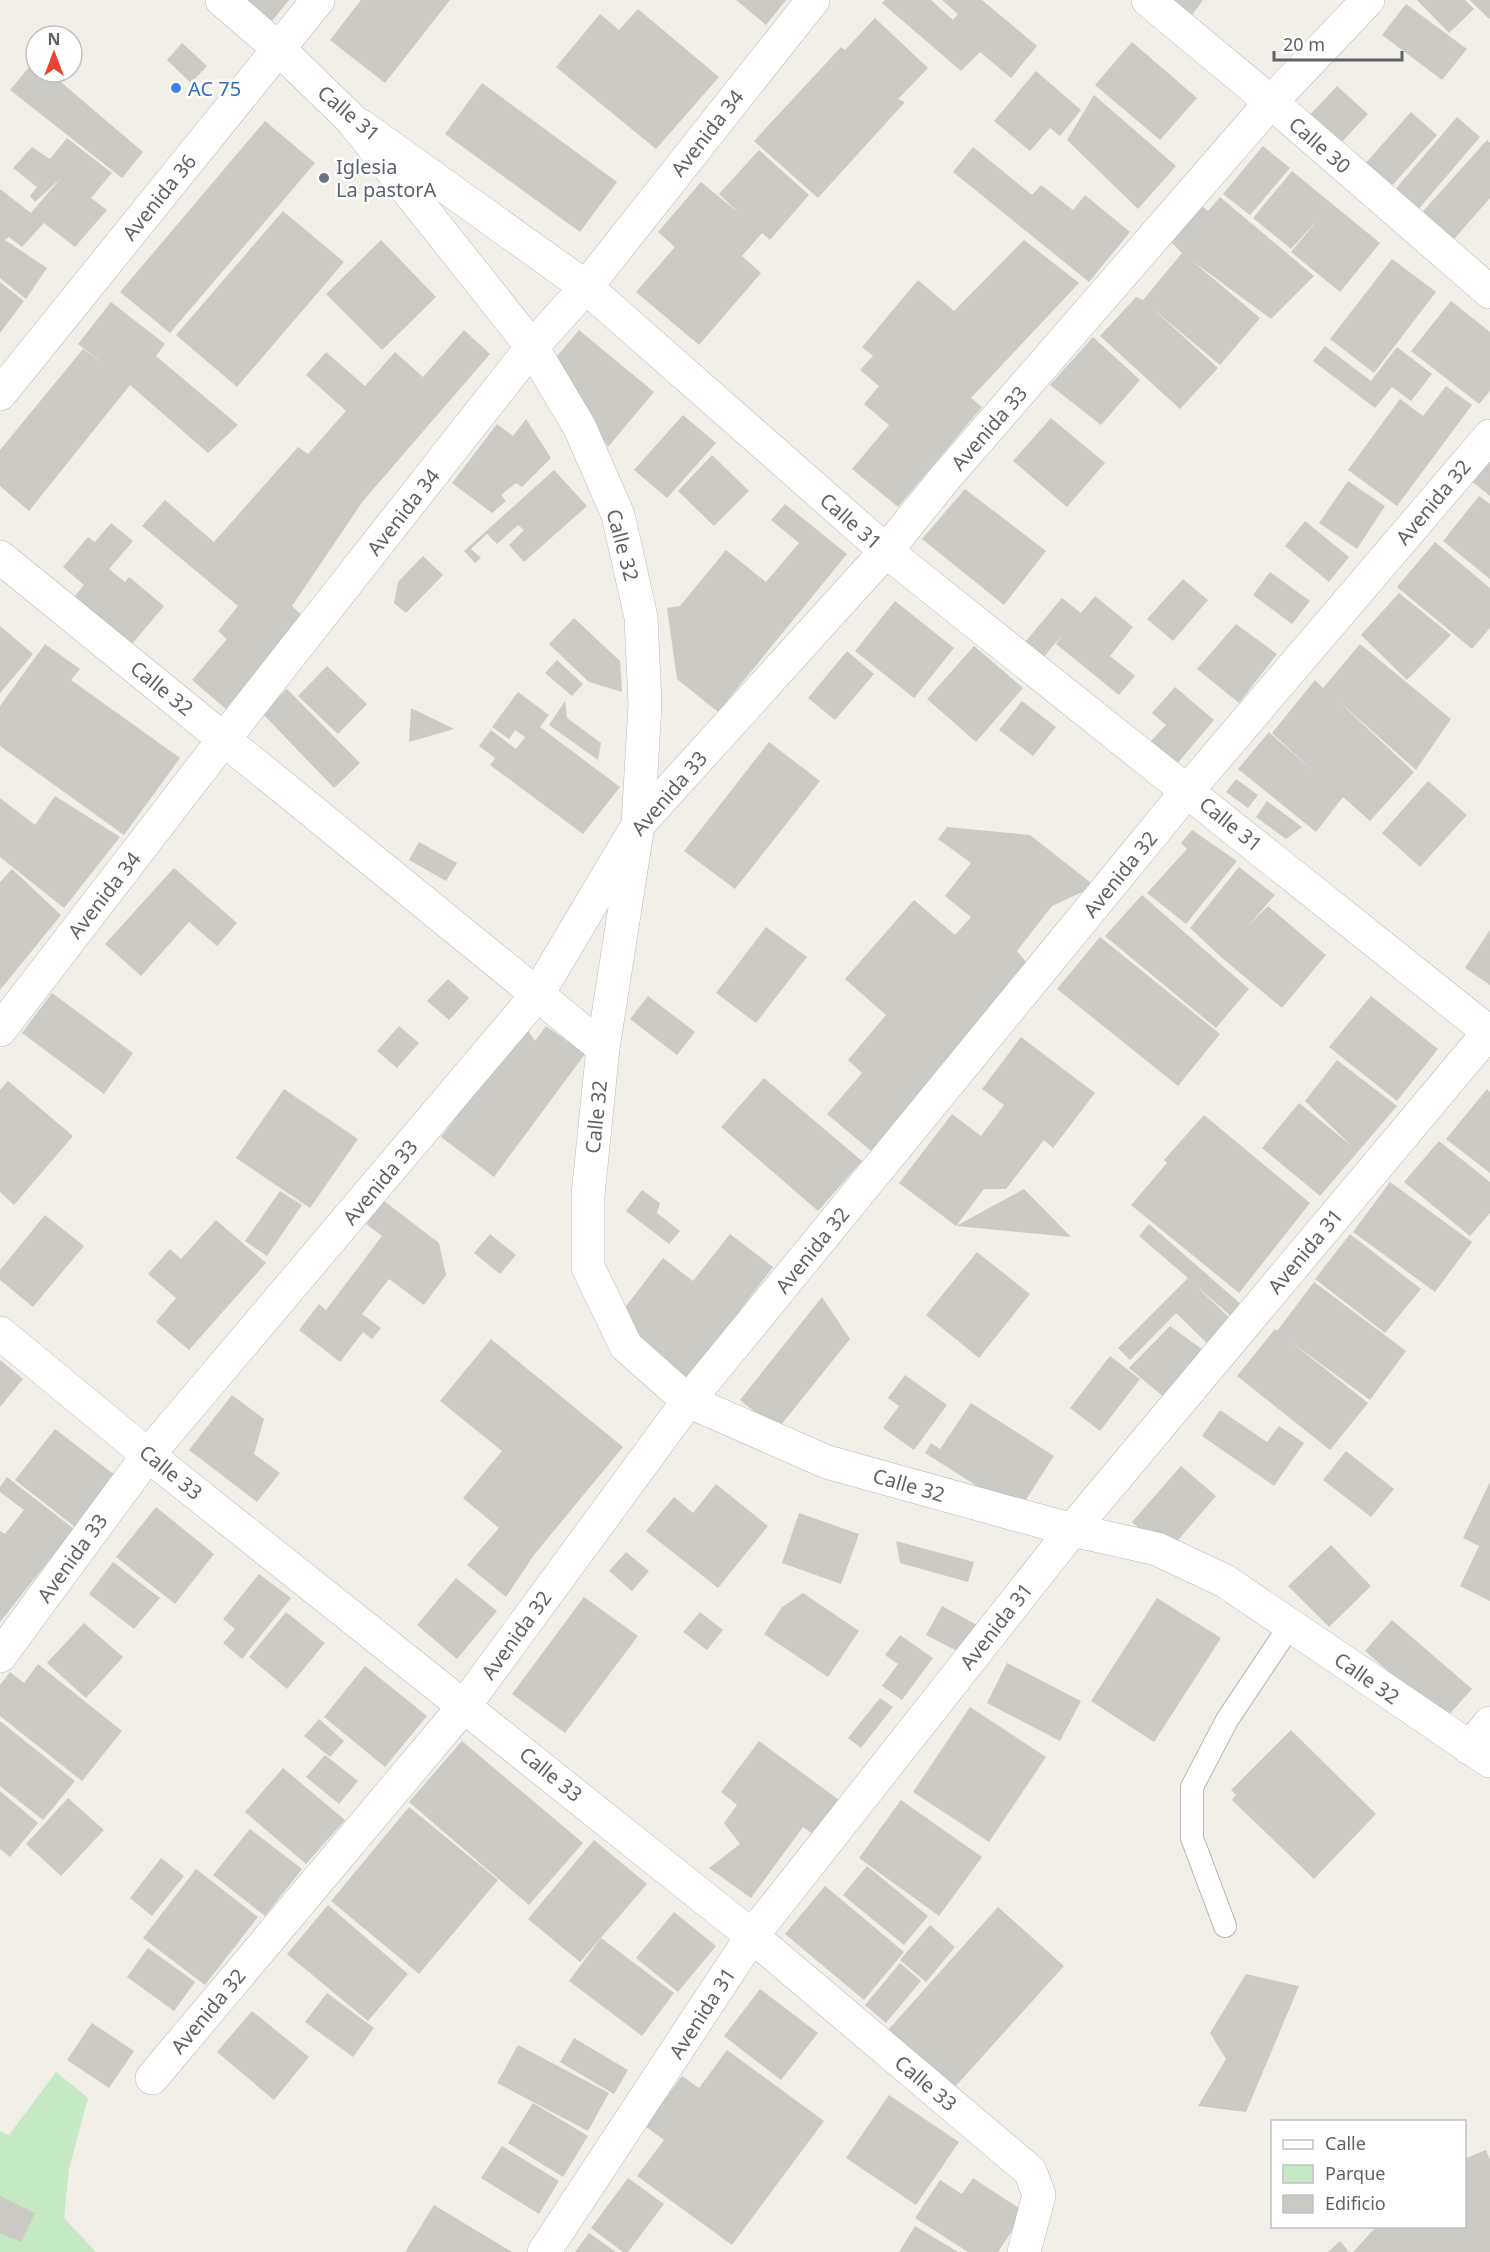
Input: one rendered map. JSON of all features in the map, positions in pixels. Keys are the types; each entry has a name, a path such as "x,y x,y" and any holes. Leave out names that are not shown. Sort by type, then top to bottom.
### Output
{"street":[{"name":"Calle 31","path":"222,0 279,49 352,120 586,287 886,551 1489,1032"},
{"name":"Avenida 36","path":"0,394 318,0"},
{"name":"Avenida 34","path":"0,1030 224,739 532,347 586,287 813,0"},
{"name":"Calle 30","path":"1148,0 1271,102 1490,292"},
{"name":"Avenida 33","path":"0,1656 148,1455 537,995 638,825 886,551 945,477 1271,102 1368,0"},
{"name":"Calle 32","path":"352,120 532,347 579,428 618,515 641,617 645,704 638,825 603,1048 588,1195 588,1267 626,1346 688,1401 827,1462 1072,1530 1157,1549 1225,1581 1479,1754"},
{"name":"Avenida 32","path":"152,2078 465,1705 688,1401 1188,790 1490,436"},
{"name":"Calle 32","path":"0,557 603,1048"},
{"name":"Avenida 31","path":"544,2252 752,1936 1072,1530 1489,1032"},
{"name":"Calle 33","path":"0,1333 148,1455 465,1705 752,1936 1030,2171 1039,2195 1023,2252"},
{"path":"1479,1754 1490,1723"}],"lane":[{"path":"1225,1926 1192,1838 1192,1787 1227,1720 1291,1624"}],"green space":[{"path":"56,2072 88,2098 69,2169 64,2218 96,2252 0,2252 0,2131 9,2135"}],"building":[{"path":"247,0 289,0 272,21"},
{"path":"361,0 450,0 385,83 330,40"},
{"path":"736,0 786,0 766,25"},
{"path":"885,0 931,0 953,20 958,14 942,0 982,0 1037,46 1011,78 980,52 961,71 882,3"},
{"path":"1172,0 1203,0 1192,15"},
{"path":"1417,0 1465,0 1474,9 1449,33"},
{"path":"1470,0 1490,0 1490,18 1489,19"},
{"path":"1406,4 1467,49 1442,80 1382,35"},
{"path":"638,9 719,77 656,149 556,67 600,14 619,30"},
{"path":"875,18 928,68 898,99 905,102 818,198 754,141 841,47 845,50"},
{"path":"1132,42 1197,98 1160,140 1095,85"},
{"path":"182,43 207,66 191,83 167,60"},
{"path":"1036,71 1081,110 1060,136 1050,128 1030,151 994,121"},
{"path":"24,73 24,84 63,84 143,152 122,178 10,90"},
{"path":"482,83 617,182 580,232 445,134"},
{"path":"1337,86 1368,114 1338,146 1307,118"},
{"path":"1094,95 1176,166 1138,209 1067,140"},
{"path":"1411,112 1437,135 1389,189 1363,166"},
{"path":"1457,117 1480,137 1416,212 1393,192"},
{"path":"265,121 315,163 170,333 120,292"},
{"path":"67,138 112,173 91,198 107,210 75,247 44,223 22,247 9,237 5,240 47,268 26,299 0,278 0,189 31,213 61,178 35,202 30,196 37,187 13,168 32,147 50,159"},
{"path":"1487,140 1490,143 1490,198 1447,247 1416,219"},
{"path":"1263,146 1290,168 1250,215 1223,194"},
{"path":"973,147 1032,195 1041,185 1073,210 1085,195 1130,232 1089,282 953,172"},
{"path":"759,150 809,195 770,240 762,233 742,256 761,273 699,345 636,292 675,247 658,232 701,182 740,214 719,194"},
{"path":"1292,171 1380,243 1340,292 1291,252 1319,218 1291,249 1253,218"},
{"path":"1220,197 1314,276 1271,319 1191,260 1260,318 1220,365 1153,309 1218,368 1180,409 1100,336 1136,297 1143,300 1182,253 1168,239 1197,202 1208,211"},
{"path":"283,211 344,262 237,387 176,335"},
{"path":"381,240 436,297 382,350 326,294"},
{"path":"1024,240 1079,283 971,398 982,407 898,507 852,469 889,425 864,404 879,386 860,370 873,356 862,347 918,280 954,311"},
{"path":"1392,259 1436,292 1374,373 1330,339"},
{"path":"0,282 24,301 0,333"},
{"path":"1451,301 1490,332 1490,391 1479,404 1411,351"},
{"path":"111,302 165,344 156,356 238,425 208,453 130,385 29,511 0,486 0,450 83,349 104,364 78,344"},
{"path":"464,330 490,354 363,501 292,606 304,617 226,709 192,680 227,639 218,631 238,606 142,526 165,500 214,542 298,447 308,454 346,411 306,375 326,352 365,386 395,352 423,377"},
{"path":"579,330 654,392 608,447 552,362"},
{"path":"1093,337 1140,380 1101,425 1050,385"},
{"path":"1325,346 1371,381 1397,347 1432,374 1411,401 1392,387 1375,408 1313,361"},
{"path":"1446,386 1472,405 1397,506 1348,470 1400,399 1423,416"},
{"path":"683,415 716,443 667,498 634,470"},
{"path":"1051,418 1105,463 1067,507 1013,461"},
{"path":"526,419 551,458 522,487 516,483 501,495 506,501 492,513 452,483 497,424 513,436"},
{"path":"1490,454 1490,496 1469,479"},
{"path":"712,455 749,491 714,526 678,491"},
{"path":"554,470 587,506 524,562 509,545 524,530 518,525 497,544 487,534 471,549 481,558 475,563 464,551"},
{"path":"1348,481 1385,506 1357,549 1319,523"},
{"path":"965,489 1046,551 1004,605 922,539"},
{"path":"1479,496 1490,504 1490,579 1443,541"},
{"path":"785,504 847,554 718,712 677,679 667,608 680,606 726,550 766,582 799,543 771,520"},
{"path":"1305,521 1349,557 1329,582 1285,546"},
{"path":"111,523 133,541 109,569 125,582 129,577 164,606 132,644 75,596 84,585 63,567 88,537 95,542"},
{"path":"1435,542 1490,588 1490,628 1472,649 1397,587"},
{"path":"423,556 443,575 406,613 394,603 398,582"},
{"path":"1270,572 1310,601 1292,624 1253,595"},
{"path":"1183,579 1208,600 1173,641 1147,619"},
{"path":"1399,593 1451,635 1407,680 1361,635"},
{"path":"1095,596 1133,627 1110,656 1135,676 1119,695 1056,644 1062,635 1043,658 1025,642 1062,598 1081,613"},
{"path":"895,601 954,648 914,698 855,651"},
{"path":"574,618 620,661 622,692 589,682 549,644"},
{"path":"1236,624 1277,654 1239,703 1197,669"},
{"path":"0,626 33,654 0,693"},
{"path":"45,644 80,669 71,680 180,758 124,835 0,746 0,706"},
{"path":"1360,644 1451,719 1416,770 1335,698 1414,772 1370,821 1343,797 1316,832 1238,769 1269,732 1313,771 1272,733 1315,680 1323,688"},
{"path":"974,646 1023,688 976,742 927,699"},
{"path":"847,651 874,674 835,720 808,698"},
{"path":"557,660 583,684 572,696 545,673"},
{"path":"327,666 367,704 338,734 298,696"},
{"path":"1175,687 1214,720 1176,765 1150,742 1166,725 1152,713"},
{"path":"287,689 360,763 334,788 262,713"},
{"path":"518,692 549,715 540,727 620,787 583,834 490,765 495,758 479,746 491,730 516,749 525,737 515,730 509,739 492,727"},
{"path":"565,701 567,718 601,743 598,760 549,725"},
{"path":"1022,701 1056,727 1033,756 999,730"},
{"path":"411,708 454,729 409,742"},
{"path":"769,742 820,781 735,889 684,851"},
{"path":"1236,779 1258,795 1248,808 1226,792"},
{"path":"1428,781 1467,815 1420,867 1382,833"},
{"path":"55,796 120,837 64,908 0,857 0,798 35,825"},
{"path":"1267,801 1302,827 1286,839 1256,817"},
{"path":"947,827 1030,835 1095,886 1052,906 1017,951 1031,968 871,1151 827,1114 862,1073 848,1060 886,1015 845,979 914,900 955,935 971,917 945,896 971,863 938,839"},
{"path":"1192,830 1237,861 1186,924 1147,893 1187,849 1181,843"},
{"path":"419,842 457,863 446,881 409,860"},
{"path":"1239,867 1275,895 1247,927 1268,906 1326,955 1282,1008 1190,928"},
{"path":"174,868 237,923 217,946 189,922 141,976 105,944"},
{"path":"12,869 61,915 0,990 0,882"},
{"path":"1142,895 1249,989 1216,1028 1105,936"},
{"path":"766,927 807,957 756,1023 716,993"},
{"path":"1490,930 1490,985 1465,968"},
{"path":"1100,937 1220,1034 1178,1086 1057,989"},
{"path":"448,979 469,998 449,1020 427,1001"},
{"path":"52,993 133,1053 104,1094 22,1033"},
{"path":"648,996 695,1032 677,1055 630,1019"},
{"path":"1371,996 1438,1049 1397,1101 1329,1047"},
{"path":"399,1026 419,1043 397,1068 377,1051"},
{"path":"525,1026 535,1041 546,1026 585,1054 494,1177 441,1137"},
{"path":"1021,1037 1095,1093 1053,1148 1044,1140 1006,1189 984,1189 956,1226 899,1183 952,1114 981,1136 1004,1105 982,1089"},
{"path":"1337,1060 1397,1106 1320,1196 1262,1148 1299,1103 1353,1147 1305,1101"},
{"path":"764,1078 862,1161 818,1211 721,1127"},
{"path":"8,1081 73,1136 14,1205 0,1192 0,1090"},
{"path":"284,1089 358,1139 310,1208 236,1158"},
{"path":"1487,1089 1490,1092 1490,1173 1446,1139"},
{"path":"1204,1115 1310,1203 1239,1293 1131,1205 1167,1163 1164,1160"},
{"path":"1439,1141 1490,1182 1490,1213 1470,1236 1404,1182"},
{"path":"1390,1182 1472,1242 1435,1292 1353,1232"},
{"path":"1024,1189 1071,1237 956,1226"},
{"path":"642,1190 660,1203 657,1213 680,1231 669,1244 626,1211"},
{"path":"280,1191 302,1205 267,1256 245,1241"},
{"path":"384,1201 439,1243 446,1275 424,1305 389,1279 362,1314 381,1328 372,1339 363,1332 340,1362 299,1330 319,1304 326,1310 382,1236 366,1224"},
{"path":"45,1215 84,1246 33,1307 0,1280 0,1270"},
{"path":"216,1220 266,1263 189,1350 156,1322 176,1298 148,1274 170,1249 181,1259"},
{"path":"1149,1224 1242,1305 1232,1317 1193,1283 1236,1324 1216,1352 1176,1313 1130,1360 1118,1348 1188,1278 1139,1236"},
{"path":"490,1234 516,1255 500,1274 474,1253"},
{"path":"730,1234 773,1267 741,1309 749,1315 688,1393 620,1314 663,1258 693,1281"},
{"path":"1350,1234 1421,1289 1385,1333 1315,1279"},
{"path":"977,1252 1030,1294 979,1358 926,1315"},
{"path":"1314,1282 1406,1351 1370,1400 1290,1341 1368,1403 1330,1450 1237,1376 1275,1329 1277,1331"},
{"path":"822,1297 850,1339 777,1430 740,1400"},
{"path":"1170,1326 1210,1355 1171,1403 1129,1368"},
{"path":"491,1339 623,1447 534,1555 506,1597 467,1565 499,1528 463,1498 502,1451 440,1401"},
{"path":"1110,1356 1140,1379 1100,1431 1070,1408"},
{"path":"0,1360 23,1379 0,1407"},
{"path":"905,1375 947,1405 914,1450 883,1428 899,1406 888,1398"},
{"path":"232,1395 264,1419 254,1454 280,1473 257,1502 189,1450"},
{"path":"971,1403 1054,1456 1018,1512 925,1453 931,1443 940,1449"},
{"path":"1220,1410 1267,1442 1279,1426 1304,1443 1274,1486 1202,1436"},
{"path":"55,1429 116,1476 75,1527 15,1480"},
{"path":"1346,1451 1394,1489 1371,1517 1323,1480"},
{"path":"1181,1466 1216,1496 1167,1553 1132,1522"},
{"path":"7,1477 74,1529 0,1622 0,1531 5,1534 24,1510 0,1492 0,1487"},
{"path":"1490,1482 1490,1601 1460,1586 1479,1546 1463,1538"},
{"path":"716,1484 768,1526 718,1588 646,1531 674,1497 693,1513"},
{"path":"156,1507 214,1554 175,1604 116,1557"},
{"path":"799,1513 859,1534 841,1584 782,1563"},
{"path":"896,1541 974,1562 968,1582 900,1563"},
{"path":"1331,1545 1371,1586 1329,1627 1288,1586"},
{"path":"626,1552 649,1571 632,1591 609,1571"},
{"path":"113,1562 160,1598 134,1629 89,1594"},
{"path":"259,1574 291,1598 242,1659 223,1643 235,1629 223,1619"},
{"path":"456,1578 497,1611 457,1659 417,1625"},
{"path":"803,1593 859,1631 828,1677 764,1634 782,1607"},
{"path":"584,1597 638,1636 565,1733 512,1694"},
{"path":"1157,1598 1221,1638 1154,1742 1091,1701"},
{"path":"942,1606 977,1625 961,1653 926,1635"},
{"path":"286,1612 325,1643 287,1689 249,1657"},
{"path":"700,1612 723,1630 707,1650 683,1632"},
{"path":"1392,1620 1472,1689 1444,1720 1365,1651"},
{"path":"84,1623 123,1657 86,1698 47,1663"},
{"path":"900,1635 933,1658 902,1700 882,1686 898,1664 885,1655"},
{"path":"1007,1663 1081,1701 1060,1741 987,1703"},
{"path":"38,1664 122,1731 82,1781 0,1716 0,1685 10,1672 24,1683"},
{"path":"365,1666 427,1716 385,1767 324,1717"},
{"path":"880,1698 893,1707 861,1748 848,1738"},
{"path":"970,1707 1046,1757 989,1842 913,1792"},
{"path":"319,1719 344,1741 330,1757 304,1736"},
{"path":"0,1721 75,1781 43,1820 0,1786"},
{"path":"1291,1730 1376,1814 1314,1879 1232,1800 1236,1795 1231,1790"},
{"path":"462,1741 583,1843 529,1905 409,1802"},
{"path":"759,1741 839,1800 813,1834 803,1827 751,1898 709,1868 740,1844 724,1823 737,1805 721,1792"},
{"path":"325,1755 358,1781 339,1804 306,1777"},
{"path":"283,1768 345,1820 306,1864 245,1812"},
{"path":"0,1791 38,1823 10,1857 0,1849"},
{"path":"68,1798 104,1830 61,1876 26,1844"},
{"path":"901,1800 982,1857 939,1916 859,1858"},
{"path":"409,1807 498,1880 419,1974 331,1901"},
{"path":"250,1829 302,1869 265,1916 213,1875"},
{"path":"594,1840 647,1884 580,1962 528,1919"},
{"path":"161,1858 184,1876 152,1916 130,1898"},
{"path":"867,1866 928,1916 904,1945 843,1895"},
{"path":"196,1869 258,1917 205,1985 143,1938"},
{"path":"825,1886 904,1952 864,2000 785,1934"},
{"path":"328,1905 408,1974 368,2021 287,1954"},
{"path":"998,1907 1064,1966 954,2088 888,2030"},
{"path":"674,1912 716,1946 678,1992 636,1958"},
{"path":"930,1925 955,1947 926,1982 900,1960"},
{"path":"601,1938 674,1993 642,2036 569,1981"},
{"path":"148,1948 195,1982 174,2011 127,1977"},
{"path":"900,1963 921,1981 886,2023 865,2005"},
{"path":"1246,1974 1299,1986 1246,2112 1198,2106 1226,2059 1210,2033"},
{"path":"760,1989 818,2033 781,2080 724,2036"},
{"path":"327,1993 374,2028 353,2057 305,2022"},
{"path":"252,2011 309,2057 274,2100 217,2052"},
{"path":"92,2023 134,2051 109,2088 67,2060"},
{"path":"574,2038 628,2070 614,2094 560,2062"},
{"path":"518,2045 609,2093 588,2131 497,2083"},
{"path":"727,2050 824,2121 732,2245 637,2176 664,2140 645,2126 682,2076 699,2088"},
{"path":"889,2095 959,2142 916,2205 846,2158"},
{"path":"533,2103 588,2136 563,2177 508,2143"},
{"path":"502,2146 559,2181 539,2214 481,2178"},
{"path":"1486,2150 1490,2160 1490,2252 1353,2252 1375,2228 1466,2228 1466,2158"},
{"path":"628,2178 664,2204 628,2252 623,2252 591,2228"},
{"path":"973,2178 1025,2212 998,2252 968,2252 915,2218 940,2180 962,2194"},
{"path":"0,2196 35,2213 21,2242 0,2233"},
{"path":"434,2205 512,2252 405,2252"},
{"path":"915,2226 958,2252 899,2252"},
{"path":"589,2233 616,2252 575,2252"},
{"path":"1340,2241 1349,2252 1328,2252"}],"place":[{"name":"AC 75","path":"176,88"},
{"name":"Iglesia La pastorA","path":"324,178"}]}
